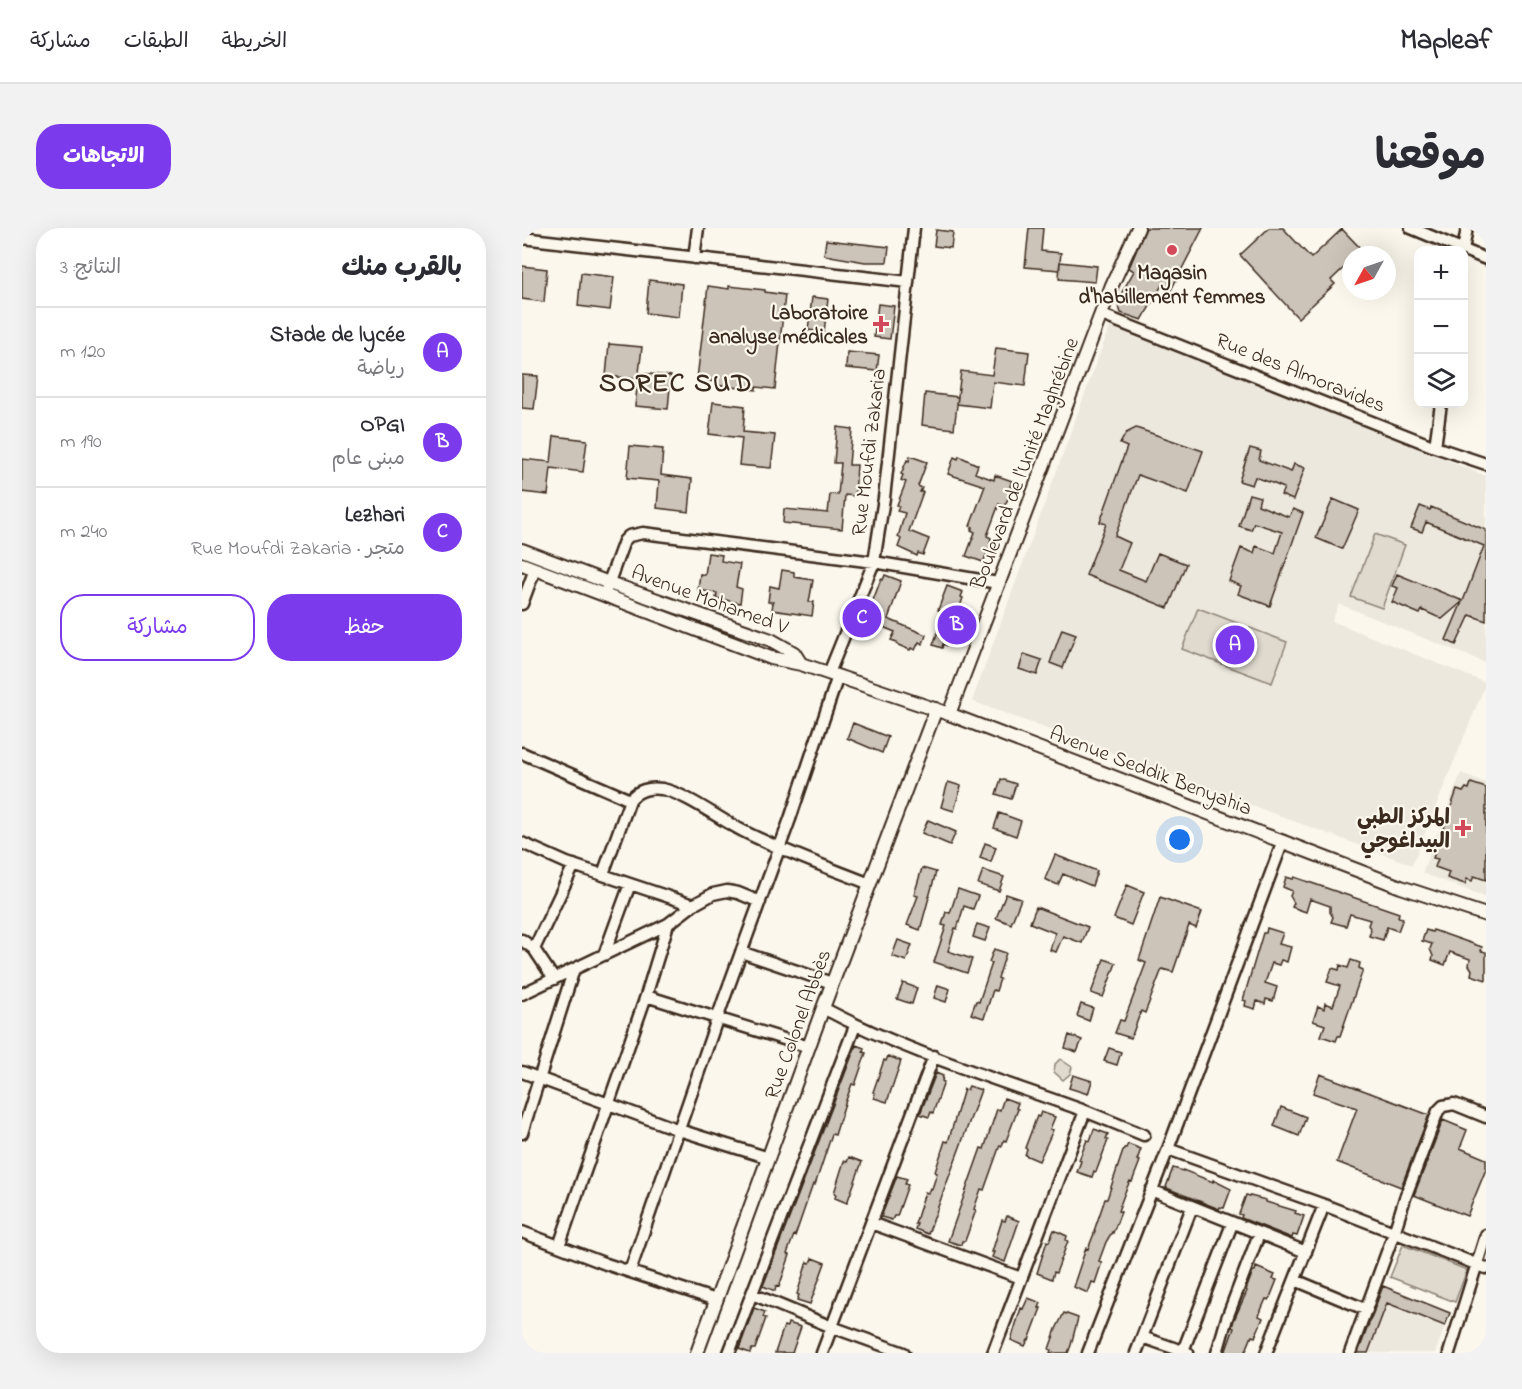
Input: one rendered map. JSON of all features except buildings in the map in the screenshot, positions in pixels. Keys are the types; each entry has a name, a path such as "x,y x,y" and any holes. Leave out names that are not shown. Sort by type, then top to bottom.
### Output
{"street":[{"path":"694,258 698,228"},
{"name":"Rue Moufdi Zakaria","path":"630,1271 717,1018 780,849 833,675 874,562 884,498 914,228"},
{"name":"Boulevard de l'Unité Maghrébine","path":"949,714 1119,268 1138,228"},
{"path":"1412,228 1454,246"},
{"path":"1464,246 1467,228"},
{"path":"522,238 908,282"},
{"path":"1468,252 1486,259"},
{"name":"Rue des Almoravides","path":"1102,315 1435,447 1486,464"},
{"path":"1435,447 1441,408"},
{"path":"604,596 624,541 629,536 643,533 874,562 998,583"},
{"name":"Avenue Mohamed V","path":"522,550 771,640 794,653 801,664"},
{"name":"Avenue Mohamed V","path":"522,564 771,658 801,664"},
{"path":"522,604 535,569"},
{"name":"Avenue Seddik Benyahia","path":"801,664 949,714 1401,887 1486,915"},
{"name":"Rue Colonel Abbès","path":"697,1353 832,983 936,710"},
{"path":"522,753 630,800"},
{"path":"603,874 630,800 635,793 646,789 660,789 677,794 780,849 870,884"},
{"path":"1089,1353 1283,841"},
{"path":"522,843 574,865 693,905"},
{"path":"534,949 574,865"},
{"path":"604,956 630,884"},
{"path":"522,994 668,924 693,905 713,894 727,891 760,902"},
{"path":"559,1246 607,1102 646,996 668,924"},
{"path":"522,940 534,949 554,979"},
{"path":"741,952 832,983"},
{"path":"522,1133 574,969"},
{"path":"646,996 809,1047"},
{"path":"823,1008 855,1026 1144,1135"},
{"path":"729,1353 855,1026"},
{"path":"822,1353 934,1056"},
{"path":"522,1072 679,1130 769,1158"},
{"path":"1350,1353 1438,1111 1443,1106 1454,1104 1486,1117"},
{"path":"993,1353 1084,1111"},
{"path":"1168,1149 1324,1205 1482,1266"},
{"path":"1151,1190 1306,1252"},
{"path":"1266,1353 1324,1205"},
{"path":"1136,1353 1192,1207"},
{"path":"871,1223 1021,1278"},
{"path":"1142,1337 1186,1352 1233,1224"},
{"path":"522,1232 717,1300"},
{"path":"1216,1353 1259,1234"},
{"path":"1449,1353 1482,1266 1486,1235"},
{"path":"1295,1281 1367,1310"},
{"path":"752,1294 832,1327 904,1353"}],"shaded area":[{"path":"1111,323 1486,476 1486,663 1339,604 1332,621 1486,683 1412,865 972,701"},
{"path":"1375,534 1405,545 1382,608 1351,597"},
{"path":"1198,608 1287,642 1272,683 1182,649"},
{"name":"المركز الطبي البيداغوجي","path":"1461,773 1486,783 1486,897 1422,873"},
{"path":"1060,1059 1072,1067 1070,1074 1063,1080 1054,1072 1055,1064"},
{"path":"1403,1245 1467,1270 1455,1302 1390,1277"},
{"path":"1380,1285 1450,1313 1435,1353 1353,1353"}],"place":[{"name":"Magasin d'habillement femmes","path":"1172,250"},
{"name":"Laboratoire analyse médicales","path":"881,324"},
{"name":"Lezhari","path":"862,618"},
{"name":"OPGI","path":"957,625"},
{"name":"Stade de lycée","path":"1235,645"},
{"name":"المركز الطبي البيداغوجي","path":"1463,828"}],"district":[{"name":"SOREC SUD","path":"676,382"}]}
